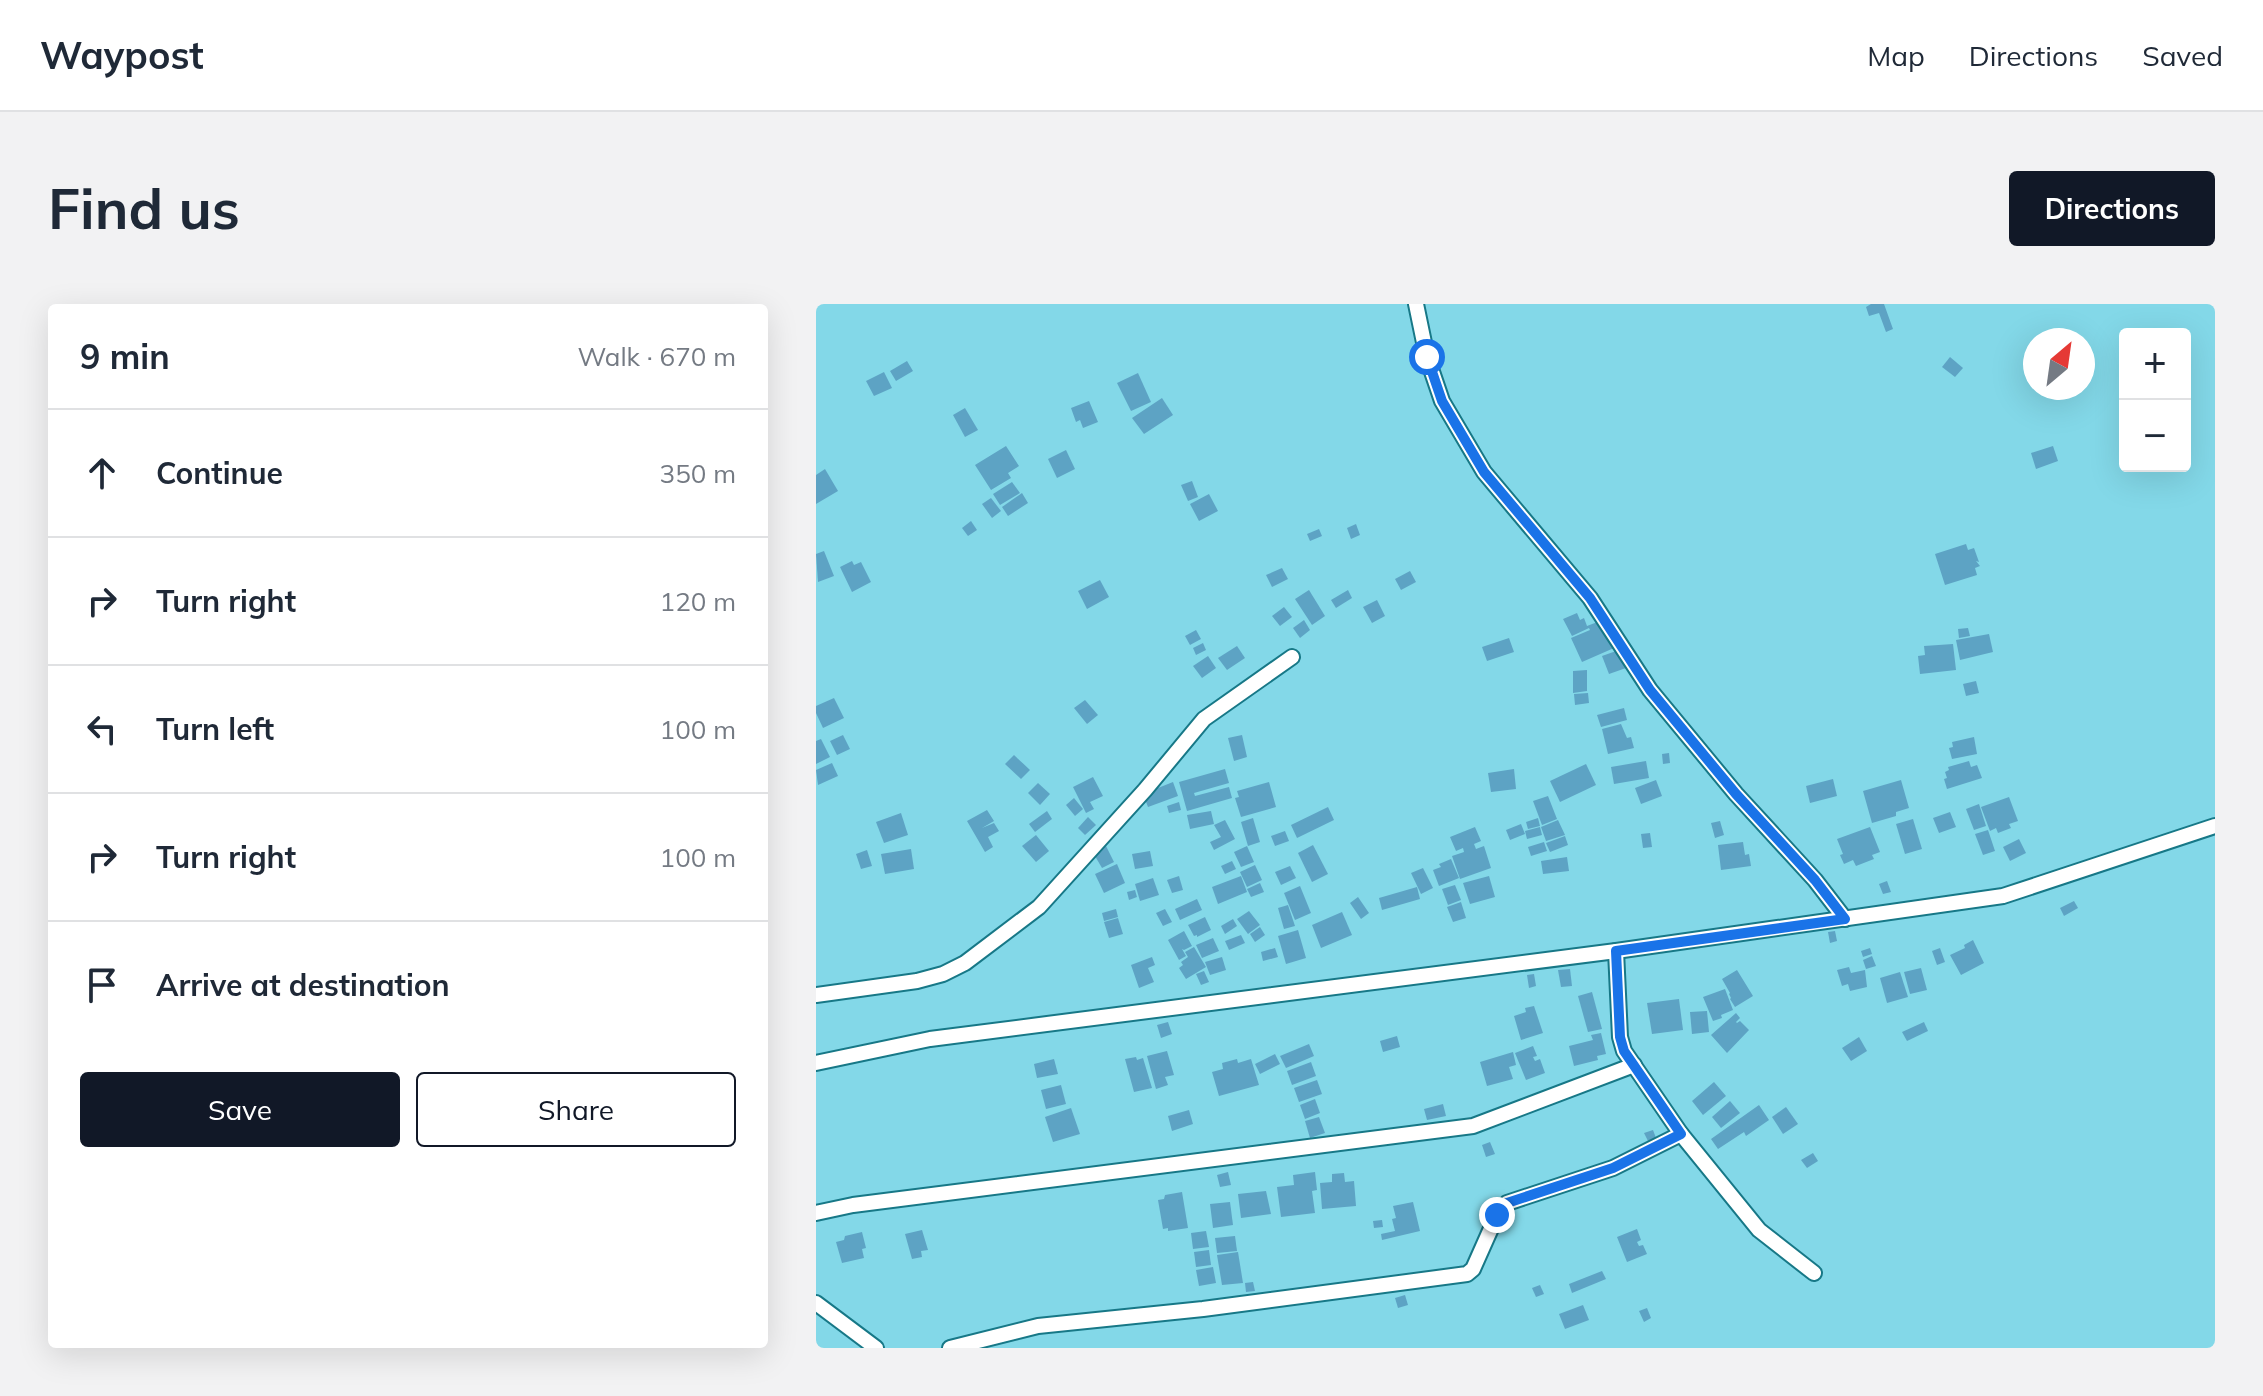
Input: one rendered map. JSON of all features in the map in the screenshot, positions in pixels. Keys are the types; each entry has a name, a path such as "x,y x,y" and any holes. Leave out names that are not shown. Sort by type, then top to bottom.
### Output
{"street":[{"path":"1416,304 1427,357 1442,401 1484,472 1590,598 1650,690 1736,794 1815,880 1845,919"},
{"path":"816,995 917,981 943,974 965,963 1039,907 1204,719 1292,657"},
{"path":"816,1063 930,1039 1616,951 2003,896 2215,826"},
{"path":"1616,951 1620,1037 1624,1051 1681,1134 1759,1230 1814,1273"},
{"path":"816,1213 898,1199 1473,1126 1634,1065"},
{"path":"950,1348 1038,1326 1203,1309 1467,1274 1473,1269 1497,1215 1507,1203 1613,1168 1681,1134"},
{"path":"816,1303 876,1348"}],"building":[{"path":"1884,304 1893,329 1886,332 1879,313 1869,316 1866,307"},
{"path":"1950,357 1963,368 1955,377 1942,367"},
{"path":"907,361 913,371 896,381 890,371"},
{"path":"884,372 892,388 874,396 866,381"},
{"path":"1138,373 1151,402 1131,411 1117,383"},
{"path":"1162,398 1173,415 1144,434 1132,418"},
{"path":"1089,401 1098,422 1083,428 1080,420 1076,422 1071,408"},
{"path":"965,408 978,430 965,437 953,415"},
{"path":"1006,446 1019,466 1008,473 1011,478 991,490 975,465"},
{"path":"2053,446 2058,461 2036,469 2031,453"},
{"path":"1066,450 1075,469 1057,478 1048,459"},
{"path":"825,469 838,491 816,504 816,475"},
{"path":"1192,481 1198,497 1188,501 1181,485"},
{"path":"1012,482 1020,493 1000,505 993,494"},
{"path":"1022,493 1028,503 1008,516 1002,507"},
{"path":"1209,494 1218,511 1199,521 1190,504"},
{"path":"991,498 1001,511 992,518 982,504"},
{"path":"971,521 977,530 968,536 962,528"},
{"path":"1356,524 1360,535 1351,539 1347,528"},
{"path":"1319,529 1322,536 1310,541 1307,534"},
{"path":"1966,544 1968,550 1974,548 1979,562 1976,561 1980,566 1975,568 1977,575 1945,585 1935,554"},
{"path":"824,551 834,576 818,582 816,554"},
{"path":"852,561 854,565 861,562 871,582 852,592 840,567"},
{"path":"1282,568 1288,579 1272,587 1266,575"},
{"path":"1410,571 1416,582 1401,590 1395,579"},
{"path":"1100,580 1109,597 1087,609 1078,591"},
{"path":"1309,590 1325,616 1312,625 1295,599"},
{"path":"1348,590 1352,598 1336,608 1331,600"},
{"path":"1377,600 1385,616 1372,623 1363,607"},
{"path":"1284,607 1292,617 1280,626 1272,616"},
{"path":"1577,613 1580,620 1584,618 1587,626 1600,621 1614,648 1582,662 1571,638 1590,630 1572,636 1563,619"},
{"path":"1304,620 1310,630 1300,638 1293,628"},
{"path":"1968,628 1970,636 1959,638 1958,629"},
{"path":"1196,630 1201,639 1190,645 1185,636"},
{"path":"1989,634 1993,652 1960,660 1956,640"},
{"path":"1509,638 1514,652 1487,661 1482,647"},
{"path":"1203,643 1206,650 1196,655 1193,648"},
{"path":"1953,644 1956,670 1920,674 1918,656 1925,655 1924,646"},
{"path":"1237,646 1245,658 1227,670 1218,658"},
{"path":"1619,650 1626,668 1609,674 1602,656"},
{"path":"1208,656 1216,668 1202,678 1193,666"},
{"path":"1587,670 1587,691 1573,693 1573,671"},
{"path":"1976,681 1979,693 1966,696 1963,684"},
{"path":"1588,693 1589,703 1575,705 1574,694"},
{"path":"834,698 844,718 823,728 816,706"},
{"path":"1085,700 1098,715 1087,724 1074,708"},
{"path":"1624,708 1627,720 1601,727 1597,715"},
{"path":"1621,724 1627,738 1631,737 1634,748 1608,754 1602,729"},
{"path":"843,735 850,749 837,755 830,741"},
{"path":"1242,735 1247,757 1234,761 1228,738"},
{"path":"1974,737 1977,754 1952,759 1949,748 1953,747 1952,742"},
{"path":"821,739 830,757 816,764 816,741"},
{"path":"1669,753 1670,763 1663,764 1662,754"},
{"path":"1014,755 1030,770 1021,779 1005,764"},
{"path":"1646,761 1649,778 1614,784 1611,767"},
{"path":"1969,761 1971,767 1977,765 1982,778 1947,789 1944,779 1947,778 1945,772 1949,770 1948,767"},
{"path":"832,763 838,776 818,785 816,770"},
{"path":"1586,764 1596,785 1560,802 1550,781"},
{"path":"1225,769 1229,783 1194,793 1195,796 1229,787 1232,798 1187,811 1179,782"},
{"path":"1514,769 1516,789 1491,792 1488,773"},
{"path":"1093,777 1103,796 1090,802 1094,809 1086,813 1073,787"},
{"path":"1833,779 1837,796 1810,803 1806,786"},
{"path":"1656,780 1662,796 1641,804 1635,788"},
{"path":"1901,780 1909,808 1896,812 1896,816 1872,823 1863,791"},
{"path":"1173,782 1178,796 1148,807 1143,794"},
{"path":"1269,782 1276,807 1241,817 1235,798 1239,797 1237,791"},
{"path":"1038,783 1050,794 1040,805 1028,793"},
{"path":"1548,796 1557,819 1542,825 1533,801"},
{"path":"2009,797 2018,821 2009,824 2011,828 1998,833 1996,828 1990,831 1981,807"},
{"path":"1074,798 1083,809 1075,816 1066,805"},
{"path":"1179,802 1181,810 1169,813 1167,806"},
{"path":"1979,804 1986,826 1974,830 1966,809"},
{"path":"1328,807 1334,820 1297,838 1291,825"},
{"path":"987,810 994,821 982,828 994,823 999,831 988,837 993,847 985,852 967,821"},
{"path":"1047,811 1052,819 1035,832 1029,824"},
{"path":"1211,811 1214,824 1190,829 1187,815"},
{"path":"1950,812 1956,827 1939,833 1933,818"},
{"path":"901,813 908,835 884,843 876,822"},
{"path":"1088,817 1096,825 1085,835 1078,828"},
{"path":"1253,818 1260,842 1248,846 1241,822"},
{"path":"1538,818 1540,826 1528,829 1526,822"},
{"path":"1913,819 1922,849 1905,854 1896,824"},
{"path":"1225,820 1235,839 1214,850 1210,842 1221,837 1214,825"},
{"path":"1558,820 1565,835 1546,841 1541,827"},
{"path":"1720,821 1724,835 1715,838 1711,823"},
{"path":"1521,824 1525,834 1510,840 1506,830"},
{"path":"1475,827 1481,841 1474,844 1476,849 1484,846 1491,868 1460,879 1452,856 1464,852 1463,848 1456,851 1450,837"},
{"path":"1540,827 1542,835 1527,839 1525,831"},
{"path":"1870,827 1880,852 1872,855 1874,859 1856,866 1853,860 1844,864 1837,839"},
{"path":"1988,830 1995,851 1983,855 1975,834"},
{"path":"1285,831 1289,841 1275,846 1271,836"},
{"path":"1650,833 1652,847 1643,848 1641,834"},
{"path":"1036,835 1049,851 1036,862 1022,846"},
{"path":"1565,836 1568,845 1550,852 1546,843"},
{"path":"2019,839 2026,853 2010,861 2003,847"},
{"path":"1544,842 1547,851 1531,856 1528,847"},
{"path":"1743,842 1751,866 1721,870 1718,845"},
{"path":"1105,844 1114,862 1102,868 1092,851"},
{"path":"1313,845 1328,874 1312,882 1298,853"},
{"path":"1247,846 1254,862 1241,867 1234,852"},
{"path":"911,849 914,869 885,874 881,854"},
{"path":"867,850 872,866 861,869 856,854"},
{"path":"1150,851 1153,866 1135,869 1132,854"},
{"path":"1567,857 1569,871 1543,874 1541,861"},
{"path":"1451,859 1459,878 1439,886 1433,870"},
{"path":"1232,861 1236,869 1225,874 1221,866"},
{"path":"1117,864 1125,883 1104,893 1095,874"},
{"path":"1255,865 1262,880 1247,887 1240,872"},
{"path":"1290,866 1296,878 1281,885 1275,872"},
{"path":"1423,868 1433,888 1421,894 1411,873"},
{"path":"1179,876 1183,890 1172,893 1167,880"},
{"path":"1241,876 1247,892 1218,904 1212,887"},
{"path":"1489,876 1495,897 1470,904 1463,883"},
{"path":"1153,878 1159,895 1140,901 1135,884"},
{"path":"1887,881 1891,892 1883,894 1879,884"},
{"path":"1260,883 1264,892 1251,897 1247,889"},
{"path":"1455,885 1461,900 1448,905 1442,889"},
{"path":"1300,886 1311,913 1295,920 1284,893"},
{"path":"1417,887 1420,899 1382,910 1379,898"},
{"path":"1135,890 1137,897 1129,900 1127,892"},
{"path":"1358,897 1369,913 1361,919 1350,903"},
{"path":"1197,899 1202,910 1180,920 1175,909"},
{"path":"2074,901 2078,908 2064,916 2060,908"},
{"path":"1461,902 1466,918 1453,922 1447,907"},
{"path":"1288,905 1295,926 1284,929 1278,908"},
{"path":"1116,909 1118,917 1104,921 1102,913"},
{"path":"1165,909 1172,922 1163,926 1156,913"},
{"path":"1249,911 1260,925 1248,934 1237,919"},
{"path":"1342,912 1352,935 1321,948 1312,925"},
{"path":"1205,917 1211,930 1194,936 1188,925"},
{"path":"1118,918 1123,934 1109,938 1104,922"},
{"path":"1233,919 1237,926 1225,934 1221,926"},
{"path":"1260,927 1265,935 1255,942 1250,934"},
{"path":"1298,930 1306,958 1286,964 1278,936"},
{"path":"1184,931 1192,946 1182,949 1186,956 1179,960 1168,940"},
{"path":"1835,931 1837,941 1830,943 1828,932"},
{"path":"1241,935 1245,943 1229,950 1225,941"},
{"path":"1213,938 1219,951 1202,958 1196,945"},
{"path":"1973,940 1984,963 1961,975 1950,955"},
{"path":"1194,947 1206,967 1186,979 1179,968 1188,957 1185,952"},
{"path":"1275,948 1278,957 1263,961 1261,952"},
{"path":"1870,948 1872,954 1863,957 1861,951"},
{"path":"1940,948 1945,962 1937,965 1932,951"},
{"path":"1872,956 1876,966 1866,969 1863,960"},
{"path":"1152,957 1155,965 1148,968 1154,982 1139,988 1131,965"},
{"path":"1222,957 1226,970 1210,975 1205,962"},
{"path":"1849,967 1851,973 1865,970 1867,987 1850,991 1848,984 1842,986 1837,970"},
{"path":"1921,968 1927,990 1910,994 1904,972"},
{"path":"1570,969 1572,986 1561,987 1558,970"},
{"path":"1737,970 1753,996 1735,1007 1722,979"},
{"path":"1204,971 1209,982 1201,985 1196,974"},
{"path":"1900,972 1908,997 1887,1003 1880,978"},
{"path":"1534,974 1536,986 1529,988 1527,975"},
{"path":"1725,989 1733,1010 1713,1021 1703,997"},
{"path":"1592,992 1602,1029 1588,1032 1578,996"},
{"path":"1679,999 1683,1030 1652,1034 1647,1003"},
{"path":"1534,1006 1543,1033 1521,1040 1514,1016"},
{"path":"1707,1011 1709,1032 1692,1034 1690,1012"},
{"path":"1736,1013 1740,1018 1736,1022 1740,1021 1749,1030 1727,1053 1711,1035"},
{"path":"1168,1022 1172,1034 1161,1038 1157,1025"},
{"path":"1924,1022 1928,1031 1907,1041 1902,1032"},
{"path":"1601,1033 1606,1054 1597,1056 1598,1060 1574,1066 1569,1046 1593,1040 1591,1035"},
{"path":"1397,1036 1400,1047 1383,1052 1380,1041"},
{"path":"1859,1037 1867,1051 1851,1061 1842,1048"},
{"path":"1309,1044 1314,1056 1286,1068 1280,1056"},
{"path":"1533,1046 1537,1056 1533,1057 1535,1061 1540,1059 1545,1073 1526,1080 1515,1053"},
{"path":"1167,1051 1174,1075 1165,1077 1168,1085 1156,1089 1147,1056"},
{"path":"1513,1052 1516,1065 1509,1067 1513,1079 1487,1086 1480,1062"},
{"path":"1275,1054 1280,1064 1260,1074 1255,1064"},
{"path":"1136,1057 1137,1060 1143,1058 1152,1088 1134,1092 1125,1059"},
{"path":"1054,1059 1058,1074 1037,1078 1034,1064"},
{"path":"1237,1059 1238,1063 1251,1059 1259,1085 1219,1096 1212,1072 1223,1069 1222,1063"},
{"path":"1311,1062 1316,1076 1292,1085 1287,1071"},
{"path":"1317,1080 1322,1094 1299,1102 1294,1088"},
{"path":"1714,1082 1726,1096 1703,1115 1692,1101"},
{"path":"1061,1085 1066,1104 1046,1109 1041,1090"},
{"path":"1315,1099 1320,1113 1305,1119 1300,1105"},
{"path":"1730,1101 1740,1113 1721,1128 1712,1117"},
{"path":"1443,1104 1446,1116 1427,1120 1424,1109"},
{"path":"1759,1105 1769,1120 1746,1136 1744,1132 1718,1149 1711,1139"},
{"path":"1786,1107 1798,1124 1783,1134 1772,1117"},
{"path":"1071,1108 1080,1134 1053,1142 1045,1117"},
{"path":"1189,1110 1193,1124 1172,1131 1168,1116"},
{"path":"1319,1117 1325,1133 1310,1138 1305,1121"},
{"path":"1653,1130 1656,1138 1648,1141 1644,1133"},
{"path":"1490,1142 1495,1154 1486,1157 1482,1145"},
{"path":"1813,1153 1818,1161 1807,1168 1801,1160"},
{"path":"1228,1172 1231,1185 1220,1187 1217,1175"},
{"path":"1315,1172 1317,1190 1312,1191 1315,1213 1281,1217 1277,1187 1294,1185 1293,1175"},
{"path":"1344,1173 1345,1182 1354,1181 1356,1206 1322,1209 1320,1183 1332,1182 1332,1174"},
{"path":"1266,1191 1271,1214 1241,1218 1238,1194"},
{"path":"1182,1192 1188,1228 1163,1229 1158,1200 1164,1199 1165,1195"},
{"path":"1230,1202 1233,1225 1213,1228 1210,1204"},
{"path":"1413,1202 1420,1231 1382,1240 1381,1234 1395,1231 1393,1206"},
{"path":"1382,1220 1383,1227 1374,1228 1373,1221"},
{"path":"1637,1229 1641,1240 1637,1242 1639,1246 1643,1245 1647,1254 1627,1262 1617,1237"},
{"path":"922,1230 928,1250 921,1251 922,1257 912,1259 905,1234"},
{"path":"1206,1231 1209,1247 1193,1249 1191,1233"},
{"path":"862,1232 866,1248 862,1249 864,1258 842,1263 836,1242"},
{"path":"1235,1236 1237,1251 1217,1253 1215,1238"},
{"path":"1209,1250 1211,1265 1196,1267 1194,1252"},
{"path":"1238,1252 1243,1283 1222,1285 1217,1255"},
{"path":"1213,1267 1216,1283 1199,1286 1196,1270"},
{"path":"1602,1271 1606,1279 1572,1293 1569,1284"},
{"path":"1253,1282 1255,1291 1246,1292 1245,1283"},
{"path":"1540,1285 1544,1294 1536,1297 1532,1288"},
{"path":"1405,1295 1408,1305 1398,1308 1395,1298"},
{"path":"1583,1305 1589,1320 1565,1329 1559,1314"},
{"path":"1647,1308 1651,1318 1644,1322 1639,1311"}],"route":[{"path":"1427,357 1442,401 1484,472 1590,598 1650,690 1736,794 1815,880 1845,919 1616,951 1620,1037 1624,1051 1681,1134 1613,1168 1507,1203 1497,1215"}]}
